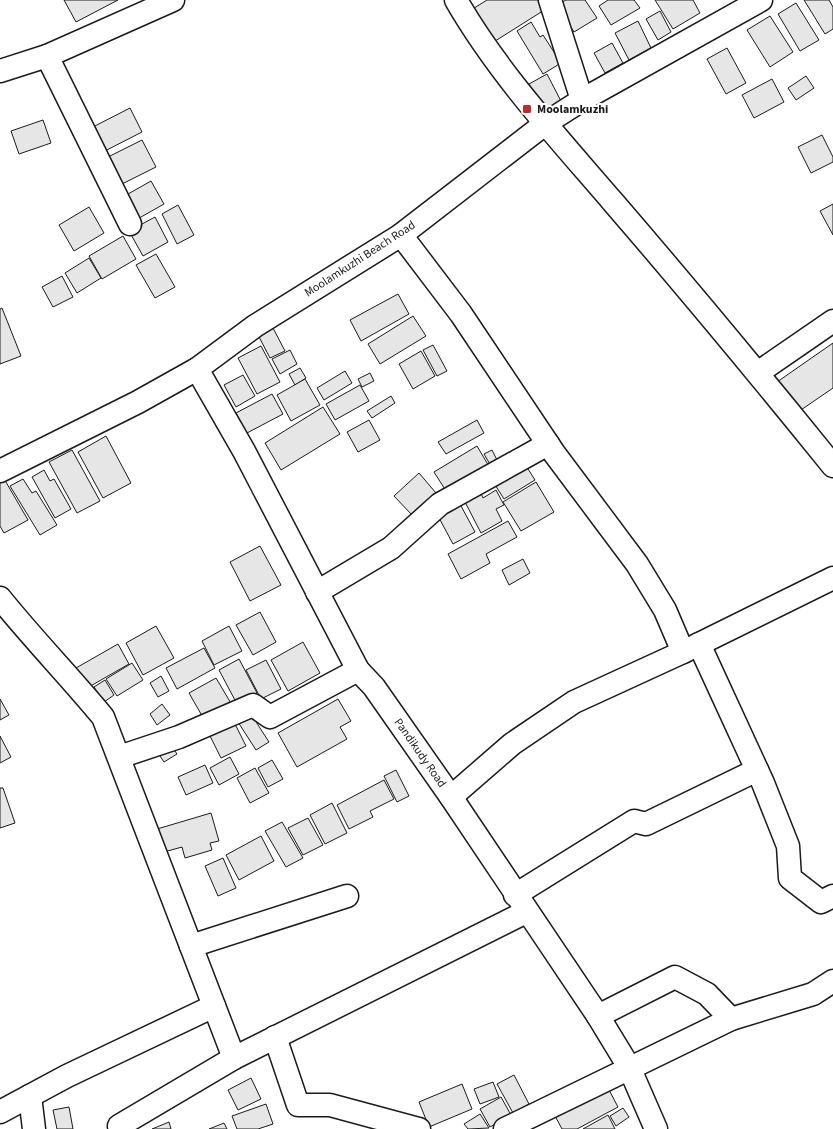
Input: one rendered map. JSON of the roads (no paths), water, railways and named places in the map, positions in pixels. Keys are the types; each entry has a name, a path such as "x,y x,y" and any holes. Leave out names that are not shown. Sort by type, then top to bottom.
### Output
{"street":[{"path":"0,71 47,56 172,0"},
{"path":"456,0 472,28 546,123 759,372 833,466"},
{"path":"550,0 582,100"},
{"name":"Moolamkuzhi Beach Road","path":"0,471 138,402 197,369 255,326 401,235 546,123 582,100 761,0"},
{"path":"47,56 130,224"},
{"path":"401,235 460,314 548,444 638,564 665,610 691,648 757,770 788,846 790,878 821,902 833,896"},
{"path":"759,372 833,321"},
{"name":"Pandikudy Road","path":"197,369 244,451 358,670 374,687 451,797 520,903 598,1016 629,1067 656,1129"},
{"path":"317,592 391,548 440,504 548,444"},
{"path":"451,797 512,744 574,702 691,648 833,578"},
{"path":"0,598 25,630 70,677 103,717 234,1058"},
{"path":"119,757 179,737 254,705 270,717 358,670"},
{"path":"120,1129 119,1126 234,1058 275,1038 520,903 634,821 646,824 757,770"},
{"path":"191,946 347,896"},
{"path":"598,1016 675,977 707,994 731,1019"},
{"path":"504,1129 731,1019 814,994 833,981"},
{"path":"0,1112 67,1076 214,1006"},
{"path":"275,1038 298,1105 330,1105 419,1129"},
{"path":"30,1096 34,1129"}],"place":[{"name":"Moolamkuzhi","path":"527,109"}]}
